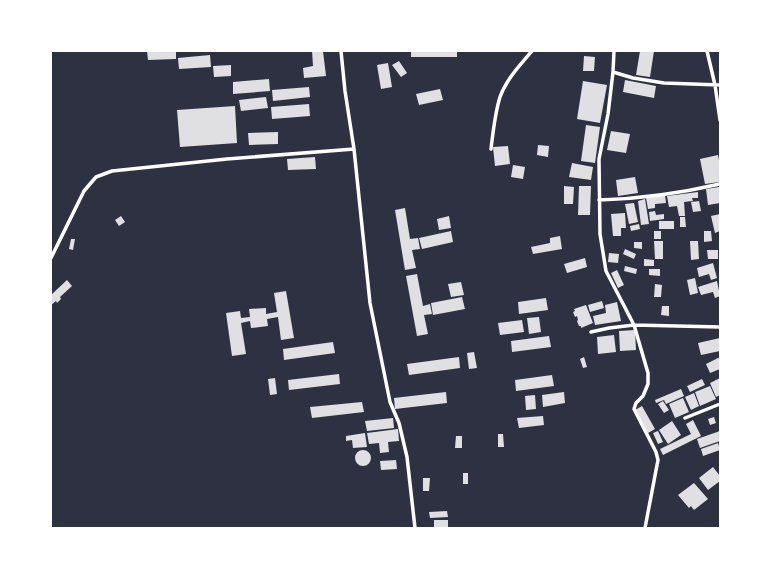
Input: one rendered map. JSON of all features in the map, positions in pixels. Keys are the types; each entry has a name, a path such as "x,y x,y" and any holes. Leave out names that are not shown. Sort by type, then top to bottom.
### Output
{"street":[{"path":"341,51 354,149 370,303 390,402 399,423 407,457 414,528"},
{"path":"491,149 495,121 501,96 514,72 532,51"},
{"path":"614,51 608,114 599,159 600,234 606,271 634,325 648,373 648,384 643,396 636,403 634,409 656,452 658,460 646,528"},
{"path":"707,51 715,86 720,120"},
{"path":"613,72 632,78 664,83 720,85"},
{"path":"51,258 84,191 96,177 112,171 354,149"},
{"path":"599,200 655,195 720,184"},
{"path":"591,332 634,325 720,327"},
{"path":"685,418 720,404"}],"building":[{"path":"147,51 176,51 176,59 148,60"},
{"path":"312,51 323,51 326,76 304,78 303,68 313,66"},
{"path":"411,51 457,51 457,57 411,57"},
{"path":"640,51 654,51 650,77 636,75"},
{"path":"210,55 211,67 179,69 178,58"},
{"path":"584,56 595,57 594,71 583,71"},
{"path":"399,61 407,73 401,77 392,65"},
{"path":"388,63 392,87 381,89 377,65"},
{"path":"231,65 231,76 214,77 213,66"},
{"path":"269,79 270,91 233,94 233,82"},
{"path":"625,80 656,86 654,98 623,92"},
{"path":"583,81 607,85 600,123 577,119"},
{"path":"309,87 310,97 273,101 272,90"},
{"path":"440,89 443,100 419,105 416,94"},
{"path":"266,97 268,108 241,111 239,100"},
{"path":"309,104 310,116 272,119 271,107"},
{"path":"235,106 237,143 180,147 177,110"},
{"path":"586,125 600,127 595,163 581,161"},
{"path":"611,131 630,134 626,153 607,150"},
{"path":"278,132 278,144 249,145 248,133"},
{"path":"538,145 549,146 548,157 537,155"},
{"path":"508,146 510,164 495,166 493,147"},
{"path":"718,155 720,182 705,184 700,159"},
{"path":"315,157 316,169 288,170 287,159"},
{"path":"572,163 593,167 591,180 569,177"},
{"path":"513,165 525,167 523,179 511,177"},
{"path":"635,177 638,193 618,196 616,180"},
{"path":"564,186 574,187 573,204 564,204"},
{"path":"579,186 591,186 590,215 578,215"},
{"path":"719,187 720,203 708,205 706,189"},
{"path":"698,192 698,198 692,198 693,201 684,202 685,216 679,216 677,206 669,207 667,196"},
{"path":"665,195 666,203 655,204 655,208 648,209 646,198"},
{"path":"645,199 649,224 641,225 638,201"},
{"path":"699,201 701,211 693,212 691,202"},
{"path":"634,203 638,222 629,224 625,204"},
{"path":"405,208 410,239 418,238 420,249 412,250 416,268 405,270 395,210"},
{"path":"655,211 656,215 664,214 664,219 650,221 649,212"},
{"path":"625,213 626,228 621,228 621,236 613,236 611,214"},
{"path":"720,214 720,231 715,233 711,216"},
{"path":"121,216 125,222 119,226 115,220"},
{"path":"449,216 451,228 439,230 437,219"},
{"path":"680,217 685,217 686,227 680,227"},
{"path":"659,221 674,221 674,229 659,229"},
{"path":"639,224 640,229 631,231 630,226"},
{"path":"451,231 453,242 422,249 419,238"},
{"path":"654,231 661,231 661,239 654,239"},
{"path":"704,231 711,231 712,241 704,242"},
{"path":"560,236 562,249 533,254 531,247 550,243 550,238"},
{"path":"71,239 75,239 73,250 69,249"},
{"path":"654,241 663,241 663,259 655,259"},
{"path":"690,241 698,241 699,259 691,260"},
{"path":"634,242 642,242 642,249 634,248"},
{"path":"625,249 636,254 634,259 623,254"},
{"path":"707,250 718,250 718,259 708,259"},
{"path":"609,253 619,254 618,263 608,262"},
{"path":"585,258 587,267 567,273 564,264"},
{"path":"644,259 654,260 654,266 644,266"},
{"path":"713,263 717,278 711,280 709,274 699,277 697,268"},
{"path":"625,266 637,269 636,274 624,271"},
{"path":"649,269 660,269 660,276 649,275"},
{"path":"617,270 624,285 618,288 611,273"},
{"path":"417,274 423,306 430,304 432,314 424,315 428,334 417,336 406,276"},
{"path":"695,278 698,293 690,295 687,280"},
{"path":"67,280 72,286 60,297 61,299 57,303 56,301 51,305 51,295"},
{"path":"717,281 720,296 715,298 713,292 701,295 698,287"},
{"path":"461,282 464,295 451,297 448,284"},
{"path":"655,284 662,285 661,297 654,297"},
{"path":"286,291 294,338 281,340 278,317 267,319 268,326 251,328 250,321 241,323 246,354 232,356 226,313 240,311 241,318 250,317 249,309 266,308 266,314 277,312 274,293"},
{"path":"462,297 465,309 433,315 431,303"},
{"path":"546,298 548,310 519,314 518,302"},
{"path":"602,301 604,308 590,312 588,305"},
{"path":"617,302 621,321 595,325 593,316 606,313 605,305"},
{"path":"586,305 593,323 581,328 577,321 577,316 575,317 573,312 575,311 574,309"},
{"path":"662,306 669,306 669,316 661,315"},
{"path":"539,317 541,332 529,334 527,318"},
{"path":"522,320 524,332 500,335 498,323"},
{"path":"635,330 636,350 620,351 619,331"},
{"path":"614,335 616,352 598,354 597,337"},
{"path":"549,336 551,347 512,352 511,341"},
{"path":"720,338 720,351 701,355 698,343"},
{"path":"333,342 335,353 284,360 283,349"},
{"path":"474,352 477,368 469,369 467,353"},
{"path":"459,357 460,368 409,375 407,364"},
{"path":"584,357 587,367 583,368 580,359"},
{"path":"720,357 720,369 710,373 706,364"},
{"path":"339,374 340,384 289,390 288,380"},
{"path":"552,375 554,386 516,391 515,380"},
{"path":"275,378 277,394 270,395 268,379"},
{"path":"720,378 720,395 716,397 710,383"},
{"path":"702,379 705,385 690,392 687,386"},
{"path":"710,386 716,399 700,406 695,392"},
{"path":"681,389 684,396 666,404 664,400 656,403 655,400"},
{"path":"446,392 447,403 395,409 394,398"},
{"path":"564,392 565,403 543,407 542,395"},
{"path":"694,393 699,406 691,410 685,397"},
{"path":"535,395 536,409 526,410 525,396"},
{"path":"683,398 689,412 675,418 669,404"},
{"path":"663,401 669,410 664,413 658,404"},
{"path":"362,402 364,412 312,418 310,407"},
{"path":"642,406 655,429 648,433 635,410"},
{"path":"543,416 544,425 519,428 517,418"},
{"path":"714,417 716,423 710,425 708,419"},
{"path":"393,418 394,428 367,431 365,421"},
{"path":"693,420 701,436 663,455 660,449 691,434 686,424"},
{"path":"672,421 681,435 668,444 659,430"},
{"path":"398,429 399,441 388,442 389,452 380,453 379,443 369,444 367,433"},
{"path":"658,431 663,442 658,444 653,433"},
{"path":"720,431 720,441 700,448 697,439"},
{"path":"365,433 367,447 353,448 352,440 346,441 346,436"},
{"path":"498,434 503,434 504,447 498,447"},
{"path":"456,436 462,436 462,448 455,448"},
{"path":"718,443 720,450 703,456 701,449"},
{"path":"363,450 370,455 371,458 366,465 363,466 356,461 355,458 360,451"},
{"path":"396,460 397,469 381,470 380,461"},
{"path":"713,467 720,476 720,481 708,490 699,478"},
{"path":"463,473 468,473 468,484 463,484"},
{"path":"423,478 430,478 429,491 423,491"},
{"path":"694,483 708,499 694,510 691,506 689,508 678,495"},
{"path":"447,511 448,517 430,518 429,512"},
{"path":"434,520 448,520 448,528 434,528"}]}
